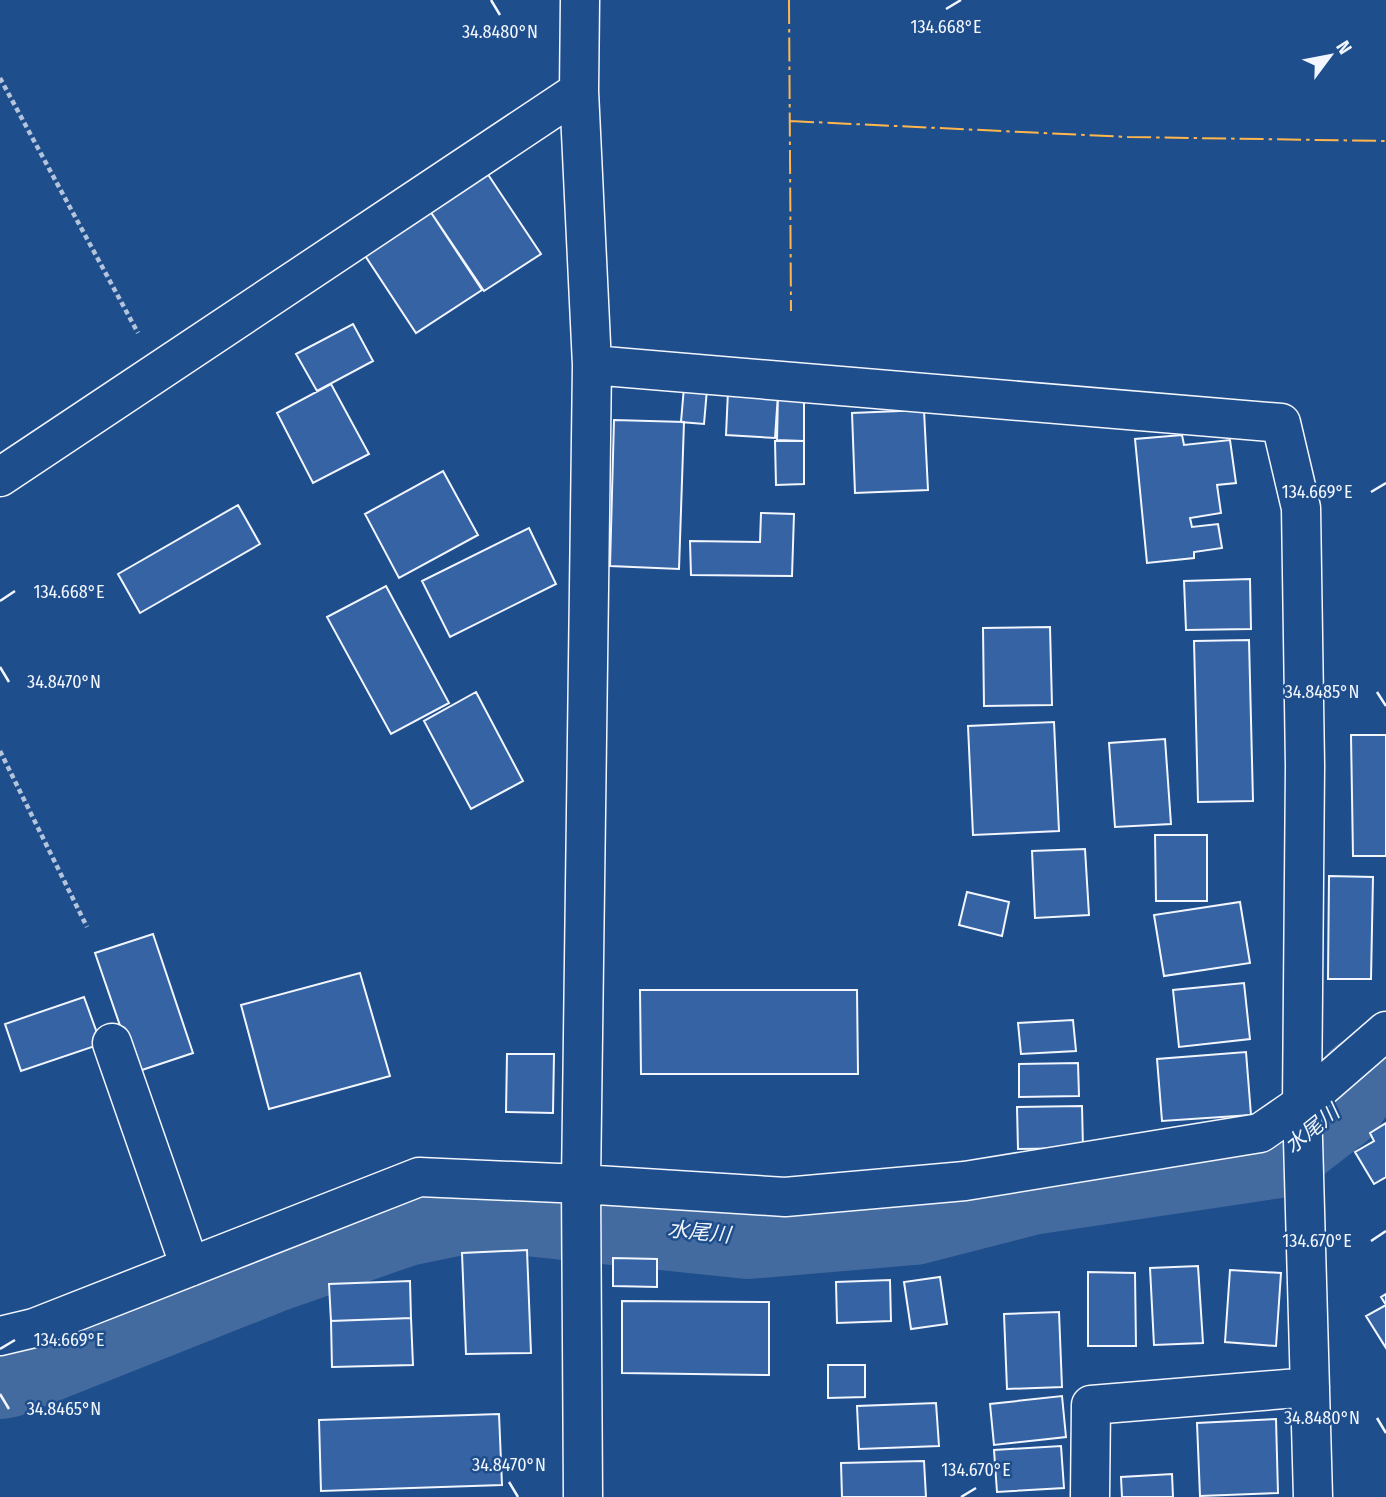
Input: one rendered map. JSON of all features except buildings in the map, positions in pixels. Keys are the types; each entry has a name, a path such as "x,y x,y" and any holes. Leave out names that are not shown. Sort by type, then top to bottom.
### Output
{"street":[{"path":"579,0 579,91 592,365 581,1184 583,1497"},
{"path":"0,477 579,91"},
{"path":"592,365 1281,423 1301,508 1305,766 1302,1104 1313,1497"},
{"path":"0,1336 34,1328 419,1177 785,1197 965,1181 1260,1133 1302,1104 1386,1031"},
{"path":"112,1043 190,1267"},
{"path":"1090,1497 1091,1405 1310,1387"}],"path":[{"path":"0,78 159,371"},
{"path":"0,751 87,927"}],"waterway":[{"name":"水尾川","path":"0,1377 274,1270 406,1224 479,1209 748,1237 914,1223 1031,1193 1279,1156 1341,1108 1360,1080 1386,1063"}],"power":[{"path":"789,0 791,311"},
{"path":"790,121 1128,137 1386,141"}]}
